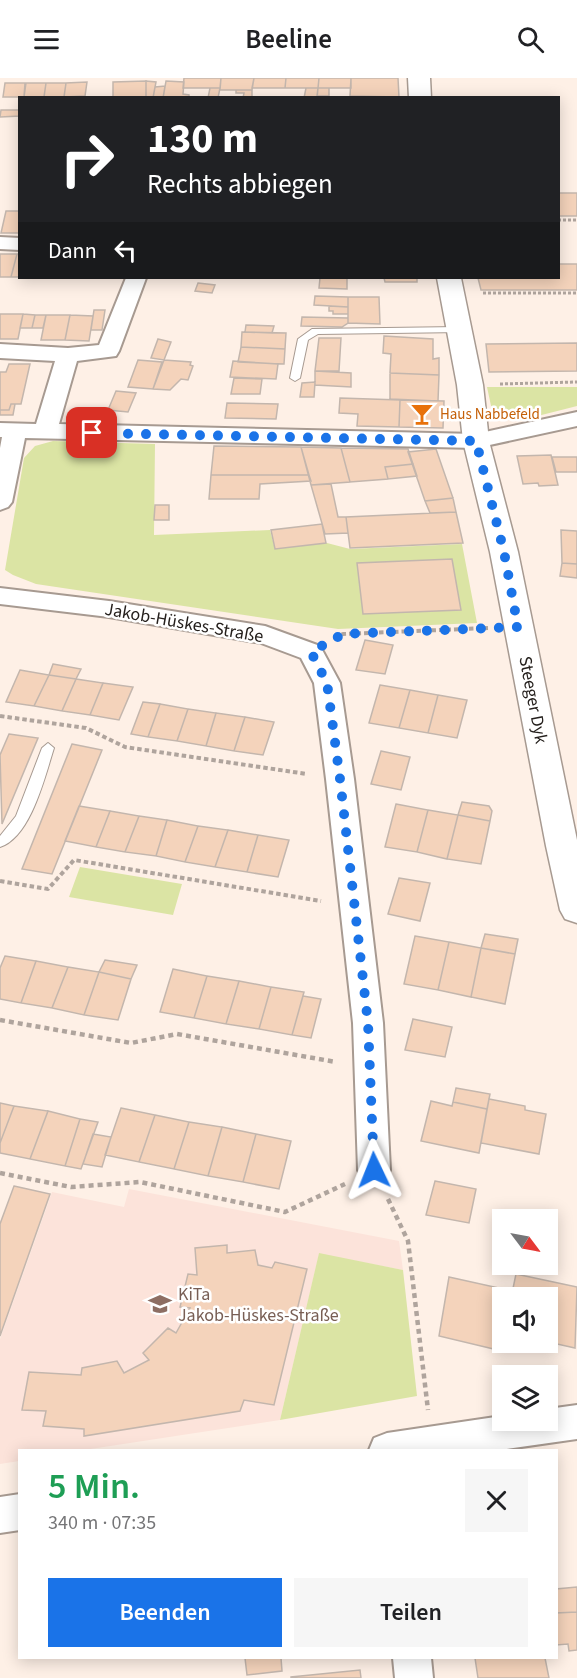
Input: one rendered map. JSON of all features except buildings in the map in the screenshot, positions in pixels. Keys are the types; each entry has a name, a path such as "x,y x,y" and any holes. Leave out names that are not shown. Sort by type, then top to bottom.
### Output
{"street":[{"path":"419,78 420,96"},
{"path":"0,243 18,244"},
{"path":"0,351 68,355 108,351 136,279"},
{"name":"Steeger Dyk","path":"451,285 470,385 476,441 504,552 577,910"},
{"path":"45,432 68,355"},
{"path":"0,502 8,430 476,441 577,419"},
{"name":"Jakob-Hüskes-Straße","path":"0,596 109,609 265,634 311,652"},
{"path":"311,652 327,683 340,779 368,1023 374,1170"},
{"path":"394,1449 577,1422"},
{"path":"0,1515 18,1512"},
{"path":"412,1659 414,1678"}],"lane":[{"path":"295,378 303,339 316,331 459,330"},
{"path":"0,842 6,841 17,829 48,748"}],"path":[{"path":"560,220 577,220"},
{"path":"451,285 577,293"},
{"path":"470,385 577,382"},
{"path":"311,652 343,634 518,627"},
{"path":"0,716 86,728 125,747 340,779"},
{"path":"0,881 48,889 74,860 355,907"},
{"path":"0,1020 131,1043 177,1034 370,1068"},
{"path":"0,1173 71,1187 140,1182 285,1212 374,1170 408,1241 432,1444"}],"shaded area":[{"name":"KiTa Jakob-Hüskes-Straße","path":"129,1189 399,1241 403,1270 319,1254 280,1420 91,1449 18,1449 18,1461 0,1464 0,1339 52,1192 124,1207"}],"green space":[{"path":"487,387 577,387 577,406 518,421 493,415"},
{"path":"53,441 155,444 154,535 270,530 275,549 327,543 350,549 462,544 477,623 338,629 36,584 13,575 5,570 24,458 35,446"},
{"path":"80,867 182,884 173,915 69,897"},
{"path":"319,1253 403,1270 417,1396 280,1420"}],"place":[{"name":"Haus Nabbefeld","path":"422,414"},
{"name":"KiTa Jakob-Hüskes-Straße","path":"160,1304"}],"route":[{"path":"92,433 476,441 504,552 518,627 343,634 311,652 327,683 340,779 368,1023 374,1170"}]}
